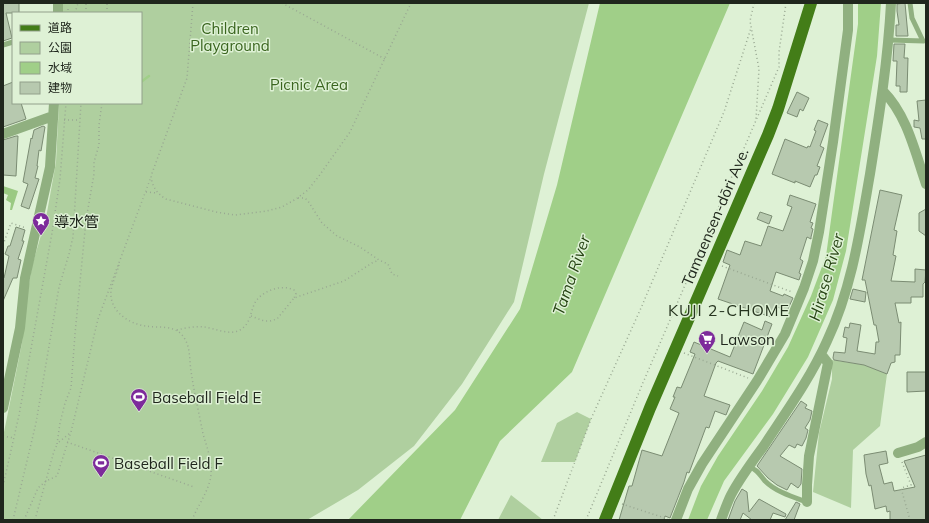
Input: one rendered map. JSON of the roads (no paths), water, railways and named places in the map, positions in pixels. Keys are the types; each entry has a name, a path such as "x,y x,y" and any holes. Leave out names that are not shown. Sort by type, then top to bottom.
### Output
{"main road":[{"name":"Tamaensen-dōri Ave.","path":"605,520 675,349 768,135 778,109 811,3"}],"street":[{"path":"676,520 688,489 702,464 785,334 801,295 812,261 819,232 848,30 848,3"},
{"path":"721,520 731,495 797,396 821,354 838,316 848,286 858,246 882,91 889,40 891,3"},
{"path":"882,91 893,102 906,125 926,184"},
{"path":"3,408 20,328 25,278 50,167 54,104"},
{"path":"3,134 53,116"},
{"path":"807,502 809,456 828,363 821,354"},
{"path":"898,454 918,447 926,442"}],"lane":[{"path":"889,40 924,40 912,18 910,3"},
{"path":"749,466 760,473 765,481 783,493 807,502"}],"water":[{"name":"Tama River","path":"600,3 730,3 572,372 500,441 460,520 348,520 455,410 520,309 557,185"},
{"name":"Hirase River","path":"858,3 881,3 877,56 846,251 833,300 808,357 773,414 724,481 707,520 688,520 701,486 718,456 762,391 788,347 811,296 826,256 858,24"}],"waterway":[{"path":"142,81 149,76"}],"place":[{"name":"導水管","path":"41,236"},
{"name":"Lawson","path":"707,354"},
{"name":"Baseball Field E","path":"139,412"},
{"name":"Baseball Field F","path":"101,478"}],"district":[{"name":"KUJI 2-CHOME","path":"729,310"}],"park label":[{"name":"Children Playground","path":"230,36"},
{"name":"Picnic Area","path":"309,84"}]}
